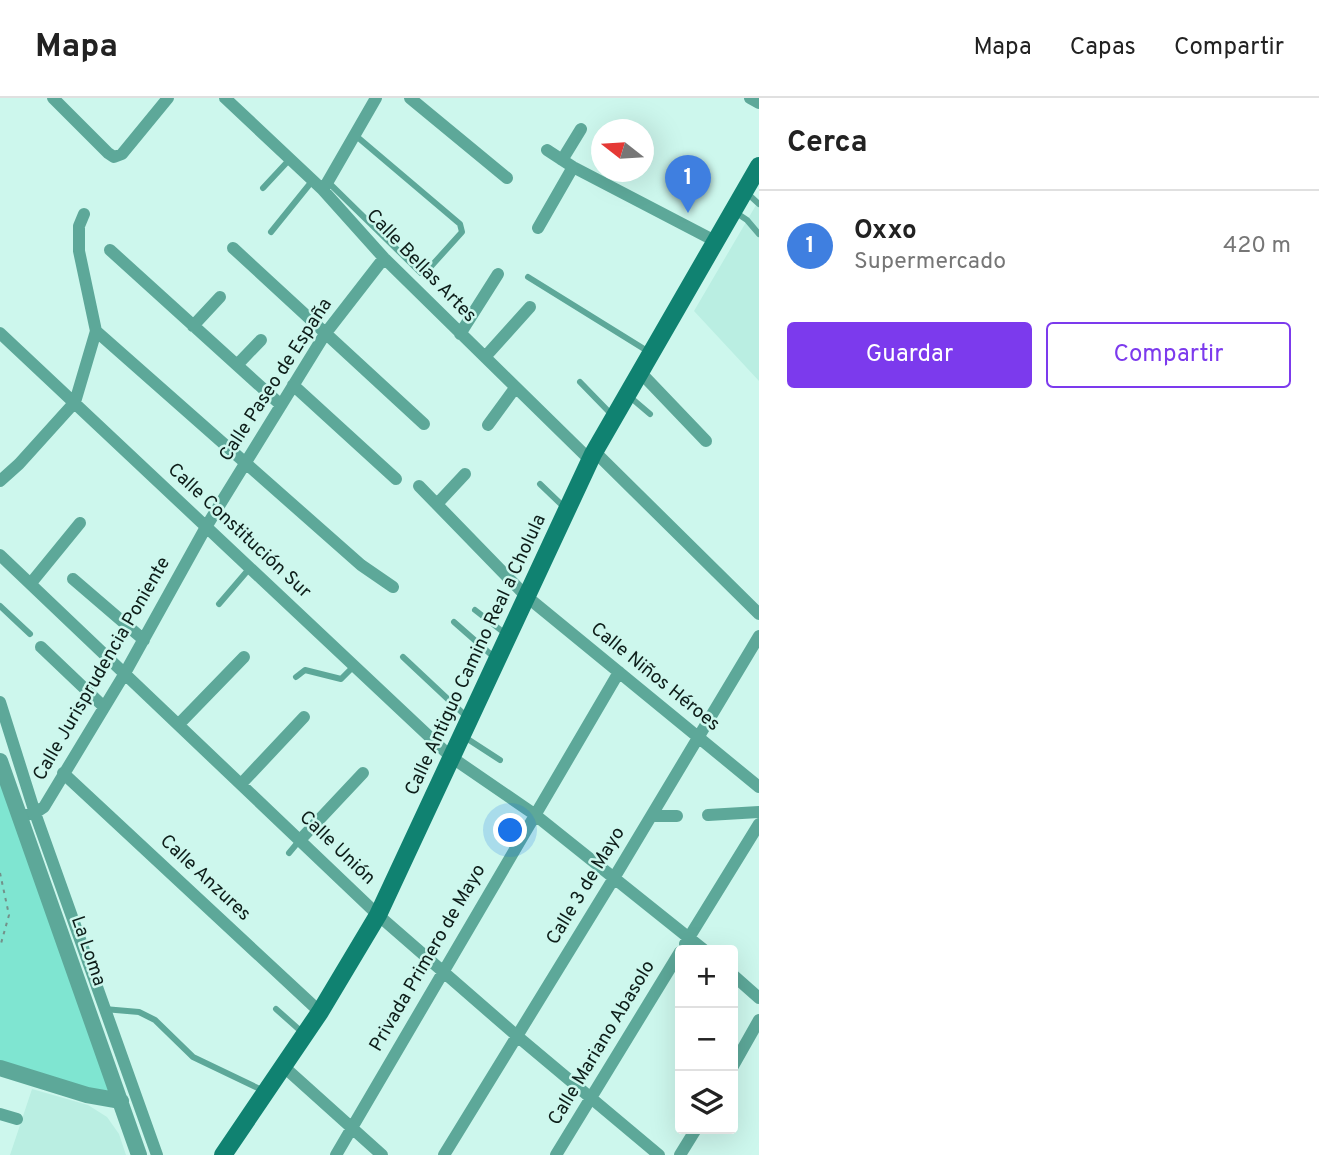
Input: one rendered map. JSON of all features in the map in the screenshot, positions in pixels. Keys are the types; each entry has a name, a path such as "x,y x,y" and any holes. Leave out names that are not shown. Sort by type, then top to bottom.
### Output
{"main road":[{"name":"Calle Antiguo Camino Real a Cholula","path":"223,1155 320,1012 378,915 592,455 759,166"}],"street":[{"path":"53,98 114,157 122,154 164,99"},
{"name":"Calle Bellas Artes","path":"225,98 321,184 384,258 515,388 592,455 759,614"},
{"path":"321,184 355,135 376,98"},
{"path":"410,98 507,178"},
{"path":"750,98 759,103"},
{"path":"538,228 581,129"},
{"path":"547,150 567,164 717,242"},
{"path":"0,481 75,402 96,331 79,251 79,226 84,214"},
{"path":"233,248 424,424"},
{"path":"110,250 281,405"},
{"name":"Calle Paseo de España","path":"206,527 324,334 384,258"},
{"path":"460,334 499,274"},
{"path":"193,326 220,297"},
{"path":"485,357 530,307"},
{"path":"96,331 361,565 393,587"},
{"name":"Calle Constitución Sur","path":"0,333 452,757 534,814 698,945"},
{"path":"237,365 261,340"},
{"path":"640,372 706,441"},
{"path":"293,385 396,480"},
{"path":"488,425 515,388"},
{"path":"437,503 464,474"},
{"name":"Calle Niños Héroes","path":"419,486 526,596 759,787"},
{"path":"31,583 80,523"},
{"name":"Calle Jurisprudencia Poniente","path":"27,814 44,807 125,673 206,527"},
{"name":"Calle Unión","path":"0,555 378,915 517,1037 659,1155"},
{"path":"73,579 144,640"},
{"name":"Calle 3 de Mayo","path":"444,1155 759,636"},
{"path":"41,647 104,707"},
{"path":"179,723 244,657"},
{"name":"Privada Primero de Mayo","path":"336,1155 619,671"},
{"path":"0,702 27,814 106,1009 158,1155"},
{"path":"242,783 304,717"},
{"name":"La Loma","path":"0,761 27,814 86,1009 139,1155"},
{"name":"Calle Anzures","path":"63,773 320,1012"},
{"path":"300,840 363,773"},
{"path":"708,815 759,812"},
{"path":"652,816 677,816"},
{"name":"Calle Mariano Abasolo","path":"684,945 759,824"},
{"name":"Calle Mariano Abasolo","path":"556,1155 675,961"},
{"path":"738,979 759,998"},
{"path":"738,1057 759,1020"},
{"path":"283,1066 382,1155"},
{"path":"0,1068 87,1095 121,1101"},
{"path":"0,1114 17,1119"},
{"path":"681,1155 693,1134"}],"lane":[{"path":"271,232 321,184 421,273 425,273 461,232 460,224 355,135"},
{"path":"263,188 290,159"},
{"path":"745,191 759,204"},
{"path":"734,211 758,229"},
{"path":"528,277 651,354"},
{"path":"580,382 614,417"},
{"path":"627,395 650,414"},
{"path":"540,484 566,510"},
{"path":"219,604 251,567"},
{"path":"0,606 30,634"},
{"path":"475,610 509,636"},
{"path":"454,622 498,661"},
{"path":"403,657 466,727 500,760"},
{"path":"296,677 305,670 341,679 354,666"},
{"path":"289,852 300,840"},
{"path":"86,1009 139,1012 155,1020 193,1057 266,1092"},
{"path":"276,1009 305,1034"}],"path":[{"path":"0,873 9,915 0,947"}],"shaded area":[{"path":"759,200 759,381 694,311"},
{"path":"32,1089 88,1105 107,1117 119,1134 126,1155 10,1155"}],"green space":[{"path":"0,761 121,1101 0,1068"}],"place":[{"name":"Oxxo","path":"688,213"}]}
